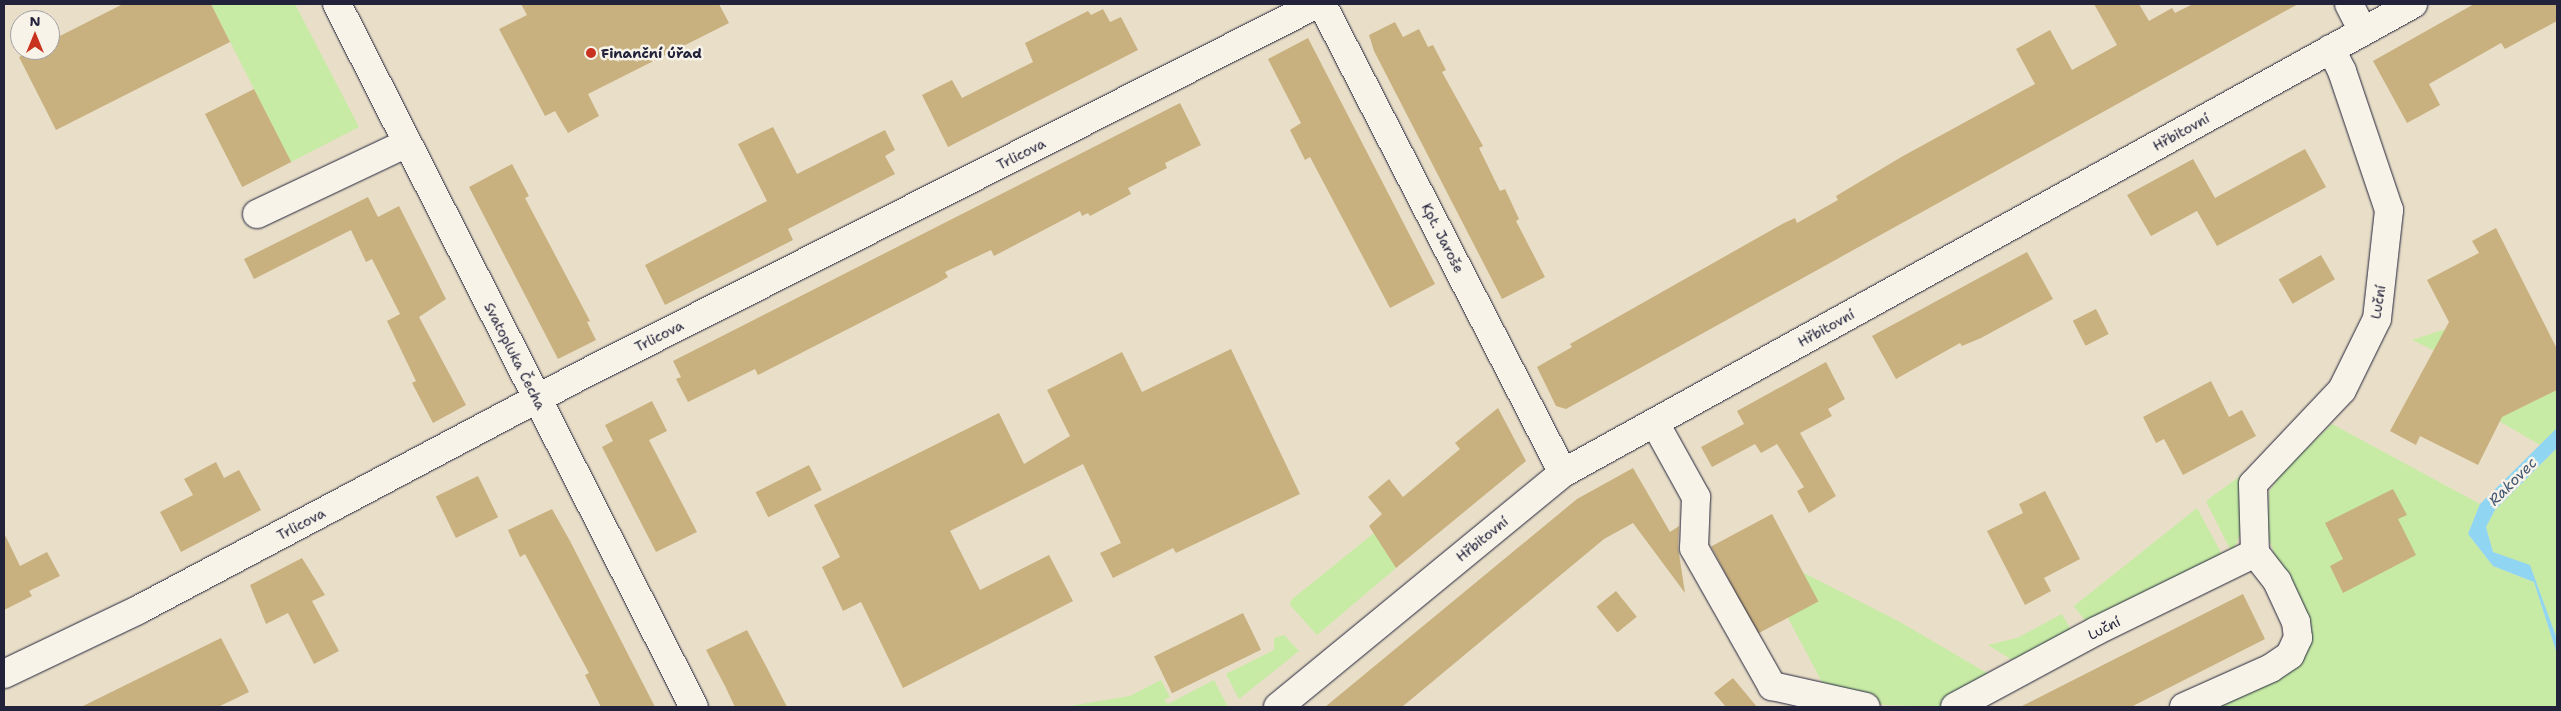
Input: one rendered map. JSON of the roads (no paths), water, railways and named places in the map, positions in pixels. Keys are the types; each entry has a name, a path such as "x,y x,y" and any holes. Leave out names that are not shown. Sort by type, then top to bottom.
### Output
{"street":[{"name":"Svatopluka Čecha","path":"337,4 694,707"},
{"name":"Trlicova","path":"4,674 138,610 537,398 1318,4"},
{"name":"Kpt. Jaroše","path":"1322,4 1563,473"},
{"path":"2349,4 2363,31"},
{"name":"Hřbitovní","path":"1278,707 1563,473 2413,4"},
{"name":"Luční","path":"1955,707 2096,631 2255,552 2253,484 2342,390 2377,319 2389,210 2342,71 2331,49"},
{"path":"257,214 407,143"},
{"path":"1655,423 1696,496 1694,548 1772,686 1866,707"},
{"path":"2184,707 2271,668 2290,655 2298,638 2296,622 2277,581 2255,552"}],"water":[{"name":"Rakovec","path":"2557,428 2557,448 2495,510 2486,527 2493,552 2530,565 2557,639 2557,654 2534,582 2493,566 2468,534 2480,504"}],"place":[{"name":"Finanční úřad","path":"591,53"}]}
